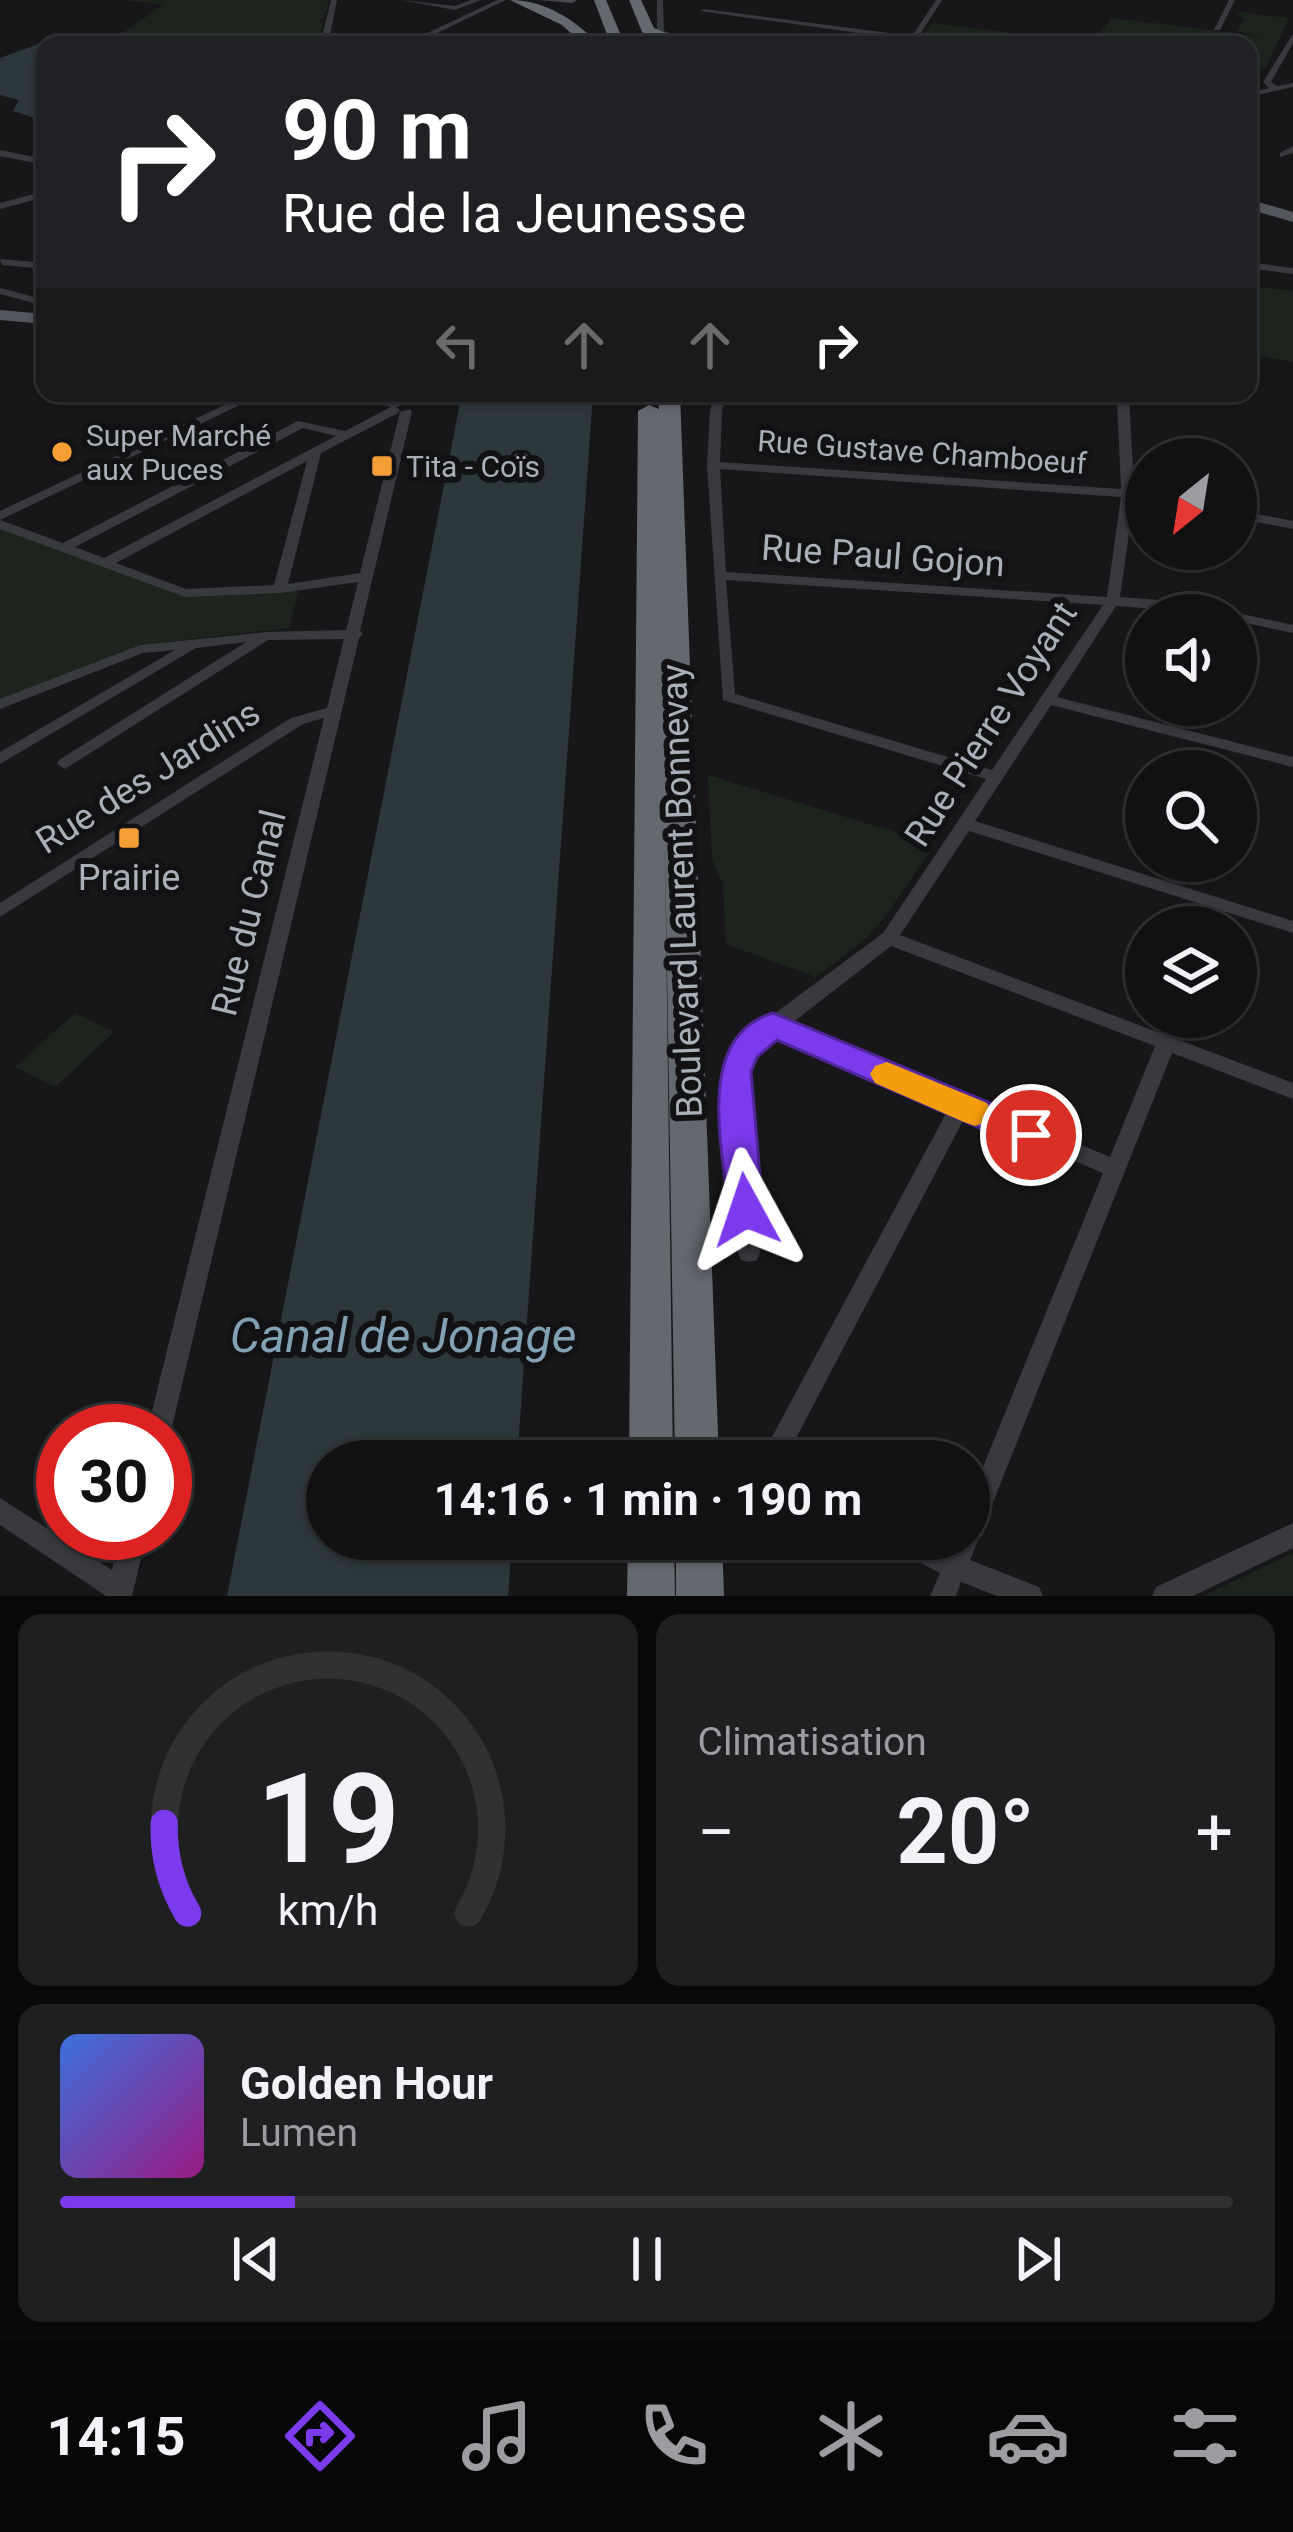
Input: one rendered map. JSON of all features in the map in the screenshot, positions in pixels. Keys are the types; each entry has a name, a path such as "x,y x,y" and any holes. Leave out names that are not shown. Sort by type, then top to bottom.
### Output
{"highway":[{"path":"516,0 567,22 583,36"},
{"path":"588,0 591,36"},
{"path":"600,0 627,36"},
{"path":"614,0 629,36"},
{"path":"626,0 636,36"},
{"path":"639,5 648,32 660,36"},
{"path":"635,402 650,430"},
{"name":"Boulevard Laurent Bonnevay","path":"649,402 651,1440"},
{"name":"Boulevard Laurent Bonnevay","path":"670,402 696,1440"},
{"path":"651,1560 651,1596"},
{"path":"699,1560 700,1596"}],"main road":[{"path":"544,0 570,0"},
{"path":"1257,207 1293,217"},
{"path":"0,311 36,311"}],"street":[{"path":"326,36 334,0"},
{"path":"404,0 455,8 478,0"},
{"path":"426,36 503,0"},
{"path":"660,0 659,32 671,36"},
{"path":"914,36 939,0"},
{"path":"1217,28 1232,0"},
{"path":"704,11 876,36"},
{"path":"1293,36 1267,82 1293,96"},
{"path":"1257,93 1293,86"},
{"path":"0,153 36,160"},
{"path":"0,206 36,196"},
{"path":"1,259 36,265"},
{"path":"1257,266 1293,271"},
{"path":"0,291 36,307"},
{"path":"0,520 242,402"},
{"path":"713,402 728,697 996,777"},
{"name":"Rue Pierre Voyant","path":"1123,402 1125,438"},
{"path":"105,562 404,404"},
{"name":"Rue du Canal","path":"166,1404 356,634 404,404"},
{"path":"64,548 302,424 342,434"},
{"path":"280,589 316,450"},
{"name":"Rue Gustave Chamboeuf","path":"713,465 1125,492"},
{"name":"Rue Pierre Voyant","path":"749,1253 735,1072 744,1050 889,938 1113,600 1125,514"},
{"path":"1257,518 1293,525"},
{"path":"0,520 185,593 280,589 368,576"},
{"name":"Rue Paul Gojon","path":"722,575 1125,601"},
{"name":"Rue Paul Gojon","path":"1257,621 1293,629"},
{"path":"0,704 112,657 266,636 356,634"},
{"path":"65,764 266,636"},
{"path":"190,645 218,668"},
{"path":"0,759 190,645"},
{"path":"1048,699 1293,762"},
{"name":"Rue des Jardins","path":"0,910 297,722 335,710"},
{"path":"965,824 1293,927"},
{"path":"889,938 1293,1090"},
{"path":"773,1024 960,1107 1114,1168"},
{"path":"990,1480 1166,1043"},
{"path":"783,1440 960,1107"},
{"path":"0,1510 120,1593 128,1560"},
{"path":"1165,1596 1293,1534"},
{"path":"942,1560 1030,1596"},
{"path":"943,1596 958,1560"}],"shaded area":[{"path":"125,0 329,0 324,18 318,21 323,23 320,36 118,36 163,5"},
{"path":"1240,12 1289,18 1266,68 1257,68 1257,36 1097,36 1112,18 1267,37 1237,32 1245,18 1238,16"},
{"path":"932,23 1035,36 921,36"},
{"path":"1257,286 1293,291 1293,362 1257,356"},
{"path":"0,528 181,594 299,589 289,628 139,645 0,700"},
{"path":"708,775 935,844 885,917 862,942 816,977 726,944 723,884 712,860"},
{"path":"75,1013 114,1032 55,1087 15,1067"},
{"path":"1293,1553 1293,1596 1203,1596"}],"water":[{"path":"36,45 36,118 13,111 19,100 0,95 0,58"},
{"name":"Canal de Jonage","path":"460,402 592,402 518,1440 306,1440 306,1560 511,1560 508,1596 227,1596"}],"slow traffic":[{"path":"887,1074 975,1113"}],"place":[{"name":"Super Marché aux Puces","path":"62,452"},
{"name":"Tita - Coïs","path":"382,466"},
{"name":"Prairie","path":"129,838"}],"route":[{"path":"746,1210 735,1072 744,1050 773,1024 1031,1135"}]}
